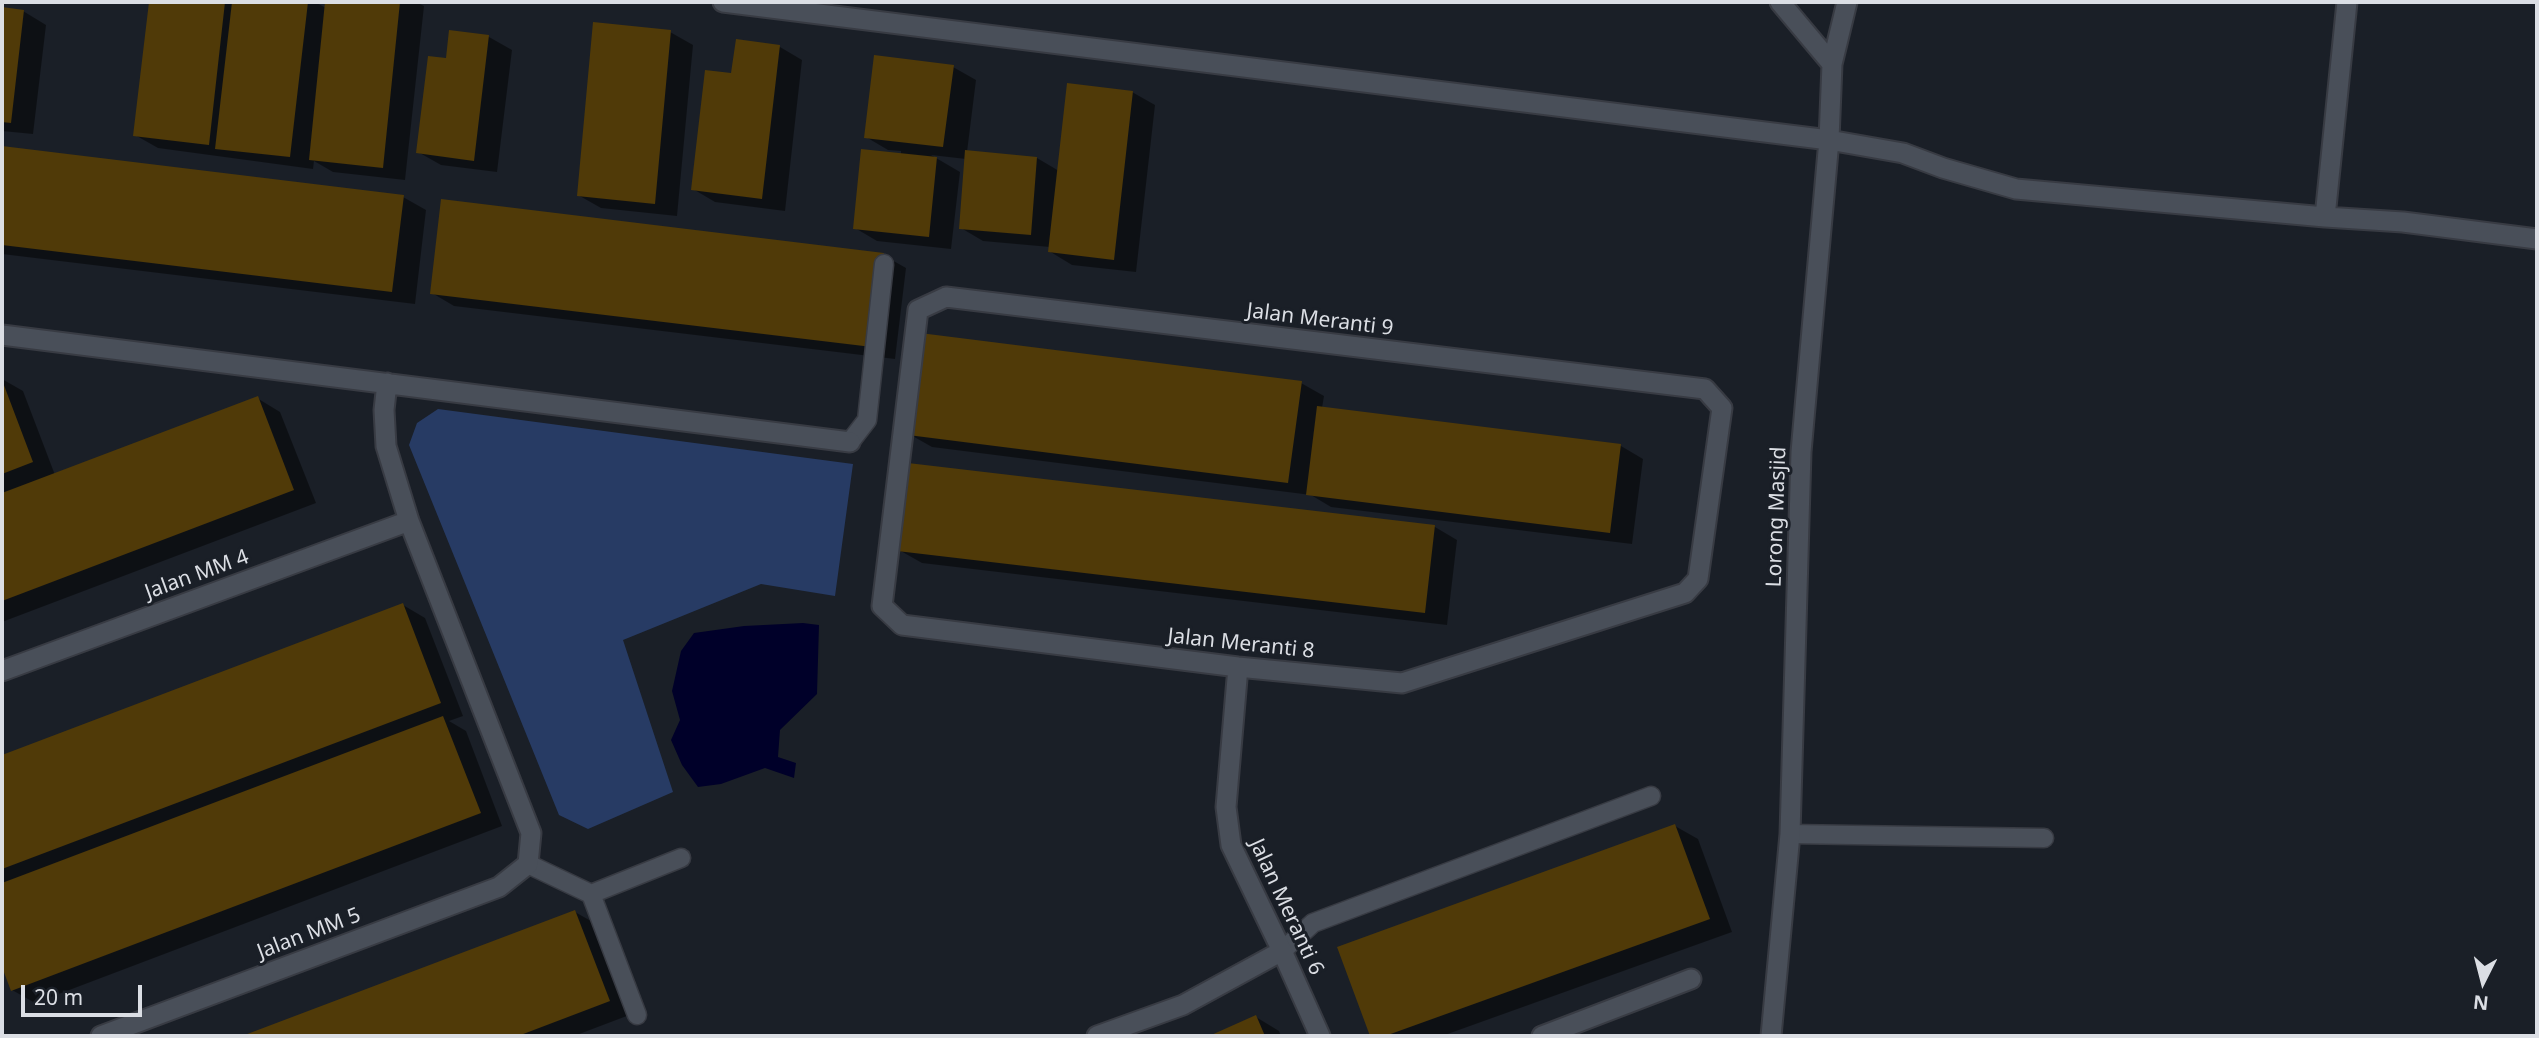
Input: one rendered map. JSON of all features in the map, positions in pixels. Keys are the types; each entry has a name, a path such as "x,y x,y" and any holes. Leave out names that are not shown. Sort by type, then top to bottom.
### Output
{"street":[{"path":"723,2 1829,140 1903,153 1943,168 2016,189 2403,222 2537,239"},
{"path":"1780,2 1832,64"},
{"name":"Lorong Masjid","path":"1771,1036 1790,834 1801,453 1829,140 1832,64 1847,2"},
{"path":"2325,217 2347,2"},
{"name":"Jalan Meranti 9","path":"900,458 918,310 946,298 1705,389 1722,408 1704,545"},
{"path":"2,335 850,442"},
{"path":"387,383 384,410 386,446 409,520 531,833 528,864"},
{"name":"Jalan Meranti 8","path":"900,458 882,606 902,625 1238,667 1402,683 1685,593 1698,579 1704,545"},
{"name":"Jalan MM 4","path":"2,671 409,520"},
{"name":"Jalan Meranti 6","path":"1238,667 1226,807 1231,845 1320,1036"},
{"name":"Jalan MM 5","path":"101,1036 499,887 528,864"},
{"path":"1097,1036 1183,1005 1282,951"},
{"path":"1542,1036 1691,979"}],"lane":[{"path":"850,442 867,420 884,264"},
{"path":"1282,951 1313,923 1650,796"},
{"path":"1790,834 2044,838"},
{"path":"591,894 681,858"},
{"path":"528,864 591,894 637,1015"}],"shaded area":[{"path":"438,409 853,464 835,596 761,584 623,640 673,792 588,829 559,815 409,445 417,423"},
{"path":"803,623 819,625 817,694 780,730 778,757 796,763 794,778 765,768 721,784 698,787 682,765 671,740 680,720 672,691 681,651 694,633 744,626"}],"building":[{"path":"149,2 225,2 209,145 133,136"},
{"path":"232,2 308,2 290,157 215,149"},
{"path":"325,2 400,2 383,168 309,160"},
{"path":"2,7 24,10 11,123 2,122"},
{"path":"593,22 671,30 655,204 577,196"},
{"path":"449,30 489,35 474,161 416,153 428,56 446,58"},
{"path":"736,39 780,45 762,199 691,190 705,70 731,73"},
{"path":"874,55 954,65 943,147 864,138"},
{"path":"1067,83 1133,91 1114,260 1048,252"},
{"path":"2,146 404,195 392,292 2,245"},
{"path":"861,149 937,157 929,237 853,229"},
{"path":"965,150 1037,157 1031,235 959,229"},
{"path":"441,199 884,253 872,347 430,294"},
{"path":"920,333 1302,381 1288,483 908,435"},
{"path":"2,380 33,462 2,474"},
{"path":"258,396 294,490 2,601 2,493"},
{"path":"1317,406 1621,444 1610,533 1306,495"},
{"path":"908,463 1435,525 1425,613 897,551"},
{"path":"403,603 441,703 2,869 2,755"},
{"path":"443,716 481,813 11,991 2,967 2,883"},
{"path":"1675,824 1710,919 1385,1036 1370,1036 1337,947"},
{"path":"575,910 610,1001 518,1036 242,1036"},
{"path":"1256,1015 1265,1036 1209,1036"}]}
